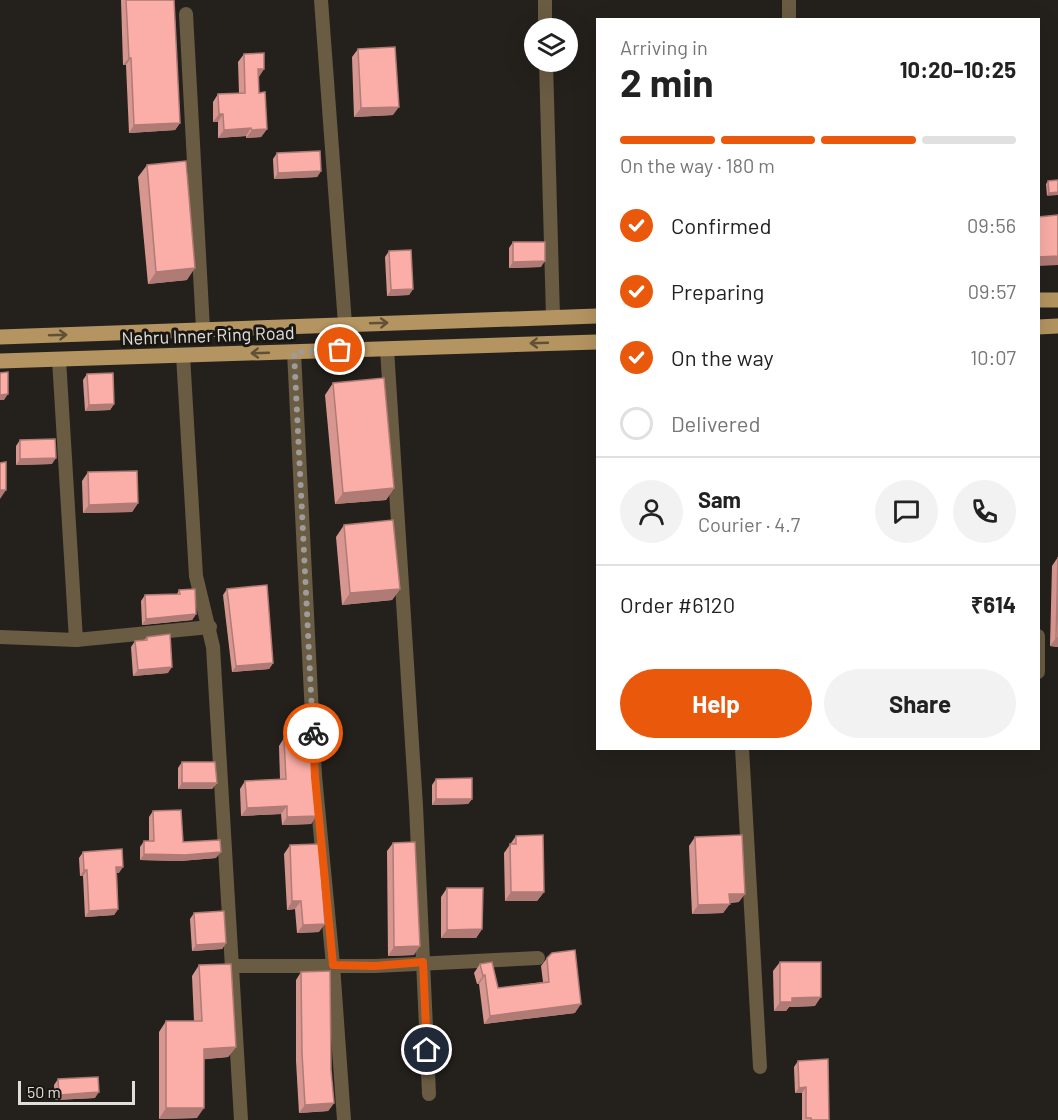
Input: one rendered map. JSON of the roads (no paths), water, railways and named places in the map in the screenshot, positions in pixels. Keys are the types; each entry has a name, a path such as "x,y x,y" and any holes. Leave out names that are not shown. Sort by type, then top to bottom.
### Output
{"main road":[{"path":"1040,300 1058,300"},
{"path":"0,337 596,316"},
{"path":"1040,327 1058,326"},
{"name":"Nehru Inner Ring Road","path":"0,361 596,342"}],"street":[{"path":"321,0 345,324"},
{"path":"545,0 545,18"},
{"path":"789,0 789,18"},
{"path":"186,14 203,329"},
{"path":"546,72 553,317"},
{"path":"387,348 416,806 429,1094"},
{"path":"294,352 315,777 333,965 344,1120"},
{"path":"183,355 196,576 213,647 241,1120"},
{"path":"59,359 76,640"},
{"path":"0,637 76,640 210,627"},
{"path":"742,750 760,1067"},
{"path":"232,966 375,966 538,958"}]}
